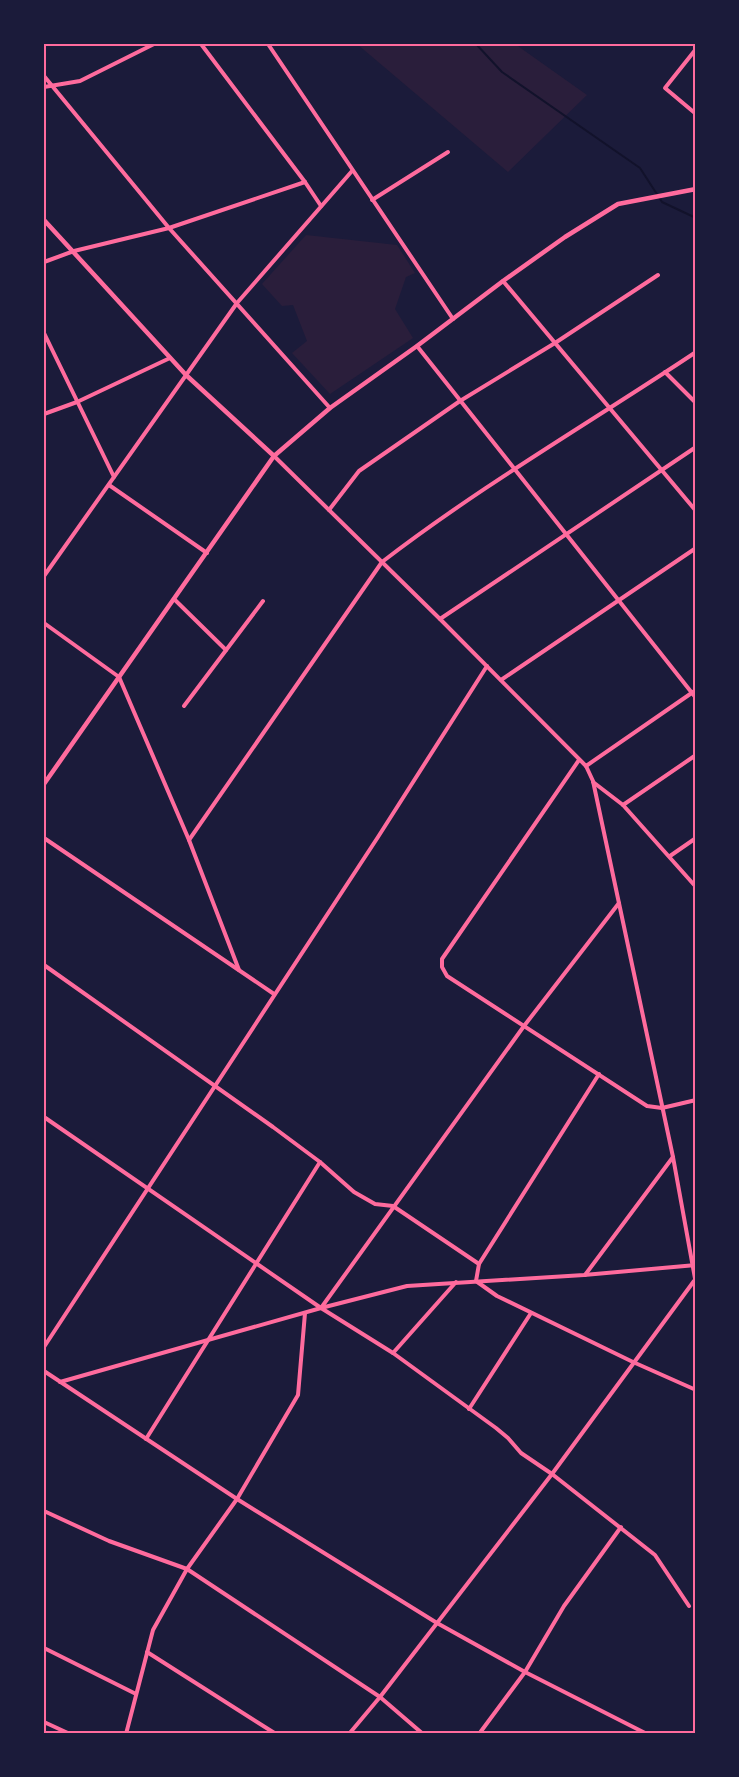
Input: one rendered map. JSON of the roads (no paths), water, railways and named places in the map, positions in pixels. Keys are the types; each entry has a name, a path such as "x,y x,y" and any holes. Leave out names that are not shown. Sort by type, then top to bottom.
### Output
{"street":[{"path":"44,87 80,81 154,44"},
{"path":"201,44 321,206"},
{"path":"268,44 453,319"},
{"path":"696,49 665,88 696,114"},
{"path":"44,76 169,228 330,408"},
{"path":"372,200 448,152"},
{"path":"44,576 237,303 352,171"},
{"path":"44,262 74,251 169,228 305,182"},
{"path":"44,784 274,456 330,408 565,237 618,204 696,189"},
{"path":"44,220 186,375 274,456 586,766 593,781 674,1156 694,1265 695,1282 633,1362 552,1474 349,1734"},
{"path":"329,510 359,471 460,401 555,344 658,275"},
{"path":"503,281 696,512"},
{"path":"44,333 114,477"},
{"path":"417,346 693,691 696,698"},
{"path":"189,840 382,562 420,532 514,468 696,352"},
{"path":"44,414 77,402 171,357"},
{"path":"665,372 696,403"},
{"path":"440,619 696,447"},
{"path":"109,485 207,553"},
{"path":"501,680 696,549"},
{"path":"174,599 226,650"},
{"path":"184,706 263,601"},
{"path":"44,623 119,677 189,840 239,970"},
{"path":"44,1347 378,837 487,666"},
{"path":"586,766 693,691"},
{"path":"623,805 696,755"},
{"path":"579,760 442,958 442,967 447,976 647,1106 662,1108 696,1100"},
{"path":"593,781 623,805 696,886"},
{"path":"44,838 274,994"},
{"path":"670,856 696,838"},
{"path":"321,1308 524,1026 620,903"},
{"path":"44,965 273,1127 320,1162 354,1192 375,1204 393,1206 479,1264"},
{"path":"476,1281 479,1264 598,1074"},
{"path":"44,1117 321,1308 393,1353 508,1438 520,1453 552,1474 656,1555 689,1606"},
{"path":"585,1275 674,1156"},
{"path":"146,1439 320,1162"},
{"path":"60,1382 407,1286 585,1275 694,1265"},
{"path":"476,1281 496,1296 696,1390"},
{"path":"393,1353 456,1282"},
{"path":"126,1734 153,1630 187,1569 237,1498 298,1395 305,1313"},
{"path":"469,1409 531,1313"},
{"path":"44,1371 237,1498 437,1623 525,1672 647,1734"},
{"path":"44,1511 109,1541 187,1569 380,1697 423,1734"},
{"path":"479,1734 525,1672 564,1606 621,1527"},
{"path":"44,1648 136,1694"},
{"path":"147,1652 276,1734"},
{"path":"44,1722 70,1734"}],"waterway":[{"path":"476,44 502,72 640,168 662,202 696,218"}]}
